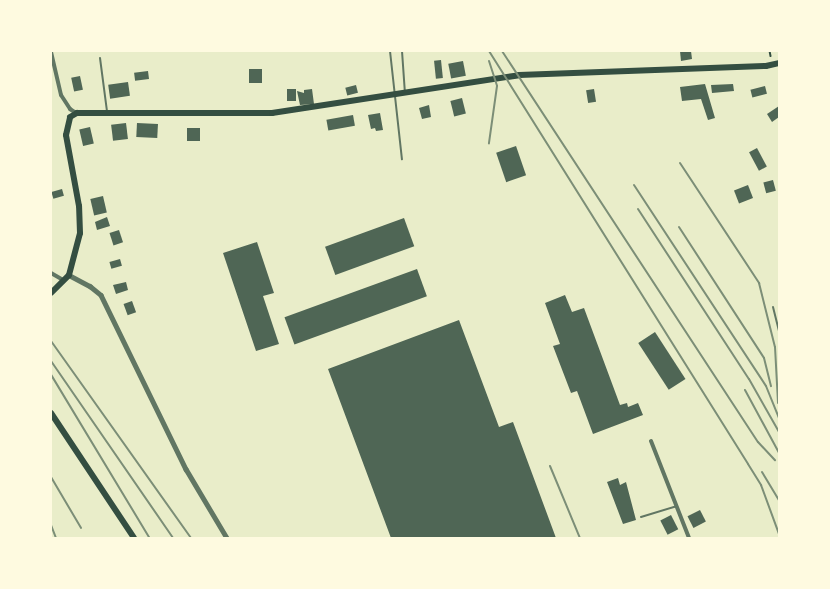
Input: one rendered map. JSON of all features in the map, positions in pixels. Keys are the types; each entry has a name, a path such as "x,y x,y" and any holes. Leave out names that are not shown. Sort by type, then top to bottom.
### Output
{"highway":[{"path":"51,293 66,278 80,233 78,206 66,135 70,117 76,113 107,111 272,113 541,73 766,66 779,63"},
{"path":"51,413 134,538"}],"street":[{"path":"51,52 62,95 70,109 76,113"},
{"path":"51,273 90,286 101,296 186,469 227,538"},
{"path":"651,441 689,538"}],"lane":[{"path":"390,51 402,159"},
{"path":"402,51 405,93"},
{"path":"99,58 107,111"},
{"path":"773,308 779,331"},
{"path":"641,518 676,506"}],"path":[{"path":"770,51 771,56"}],"building":[{"path":"680,51 691,51 692,59 681,61"},
{"path":"441,60 443,78 436,79 434,61"},
{"path":"463,61 466,76 451,79 448,64"},
{"path":"249,69 262,69 262,83 249,83"},
{"path":"148,71 149,79 135,81 134,73"},
{"path":"80,76 83,90 74,92 71,78"},
{"path":"128,82 130,96 110,99 108,85"},
{"path":"705,84 715,118 708,120 701,99 682,101 680,87"},
{"path":"733,84 734,91 712,93 711,85"},
{"path":"356,85 358,93 347,95 345,88"},
{"path":"765,86 767,94 752,97 750,90"},
{"path":"287,89 296,89 296,101 287,101"},
{"path":"312,89 314,104 300,105 297,91 304,93 304,90"},
{"path":"594,89 596,102 588,103 586,90"},
{"path":"462,98 466,114 454,116 450,101"},
{"path":"429,105 431,117 422,119 419,108"},
{"path":"779,106 779,117 772,122 767,114"},
{"path":"380,113 383,130 376,131 375,128 371,129 368,115"},
{"path":"353,115 355,126 328,131 326,120"},
{"path":"126,123 128,139 113,141 111,125"},
{"path":"137,123 158,124 157,138 136,137"},
{"path":"90,127 94,144 83,146 79,129"},
{"path":"187,128 200,128 200,141 187,141"},
{"path":"516,146 526,175 506,182 496,153"},
{"path":"757,148 767,167 759,171 749,152"},
{"path":"773,180 776,191 766,193 763,183"},
{"path":"748,185 753,198 739,203 734,190"},
{"path":"62,189 64,196 53,199 51,192"},
{"path":"103,196 107,213 94,215 90,199"},
{"path":"107,217 110,226 97,230 95,222"},
{"path":"404,218 414,246 335,275 325,247"},
{"path":"119,230 123,242 114,245 109,233"},
{"path":"257,242 274,293 263,296 279,344 256,351 223,253"},
{"path":"120,259 122,266 111,269 109,262"},
{"path":"417,269 427,296 294,344 285,317"},
{"path":"126,282 128,290 116,294 113,285"},
{"path":"565,295 572,312 584,308 620,405 627,403 628,407 638,403 643,415 593,434 577,391 571,393 553,346 560,344 545,303"},
{"path":"132,301 136,312 128,315 124,304"},
{"path":"459,320 499,427 513,422 556,538 391,538 328,369"},
{"path":"655,332 685,379 669,390 638,343"},
{"path":"618,478 620,485 626,482 636,520 623,524 607,482"},
{"path":"700,510 706,522 693,528 688,516"},
{"path":"671,515 678,529 668,535 660,520"}],"tram line":[{"path":"51,374 150,538"}],"railway":[{"path":"489,51 761,485 779,534"},
{"path":"502,51 758,442 775,460"},
{"path":"489,61 497,86 489,143"},
{"path":"680,163 759,283 775,347 778,403"},
{"path":"634,185 766,386 779,418"},
{"path":"638,209 749,379 779,432"},
{"path":"679,227 764,358 771,386"},
{"path":"51,341 191,538"},
{"path":"51,361 173,538"},
{"path":"745,390 779,453"},
{"path":"550,466 580,538"},
{"path":"762,472 779,500"},
{"path":"51,477 81,528"},
{"path":"51,525 56,538"}]}
